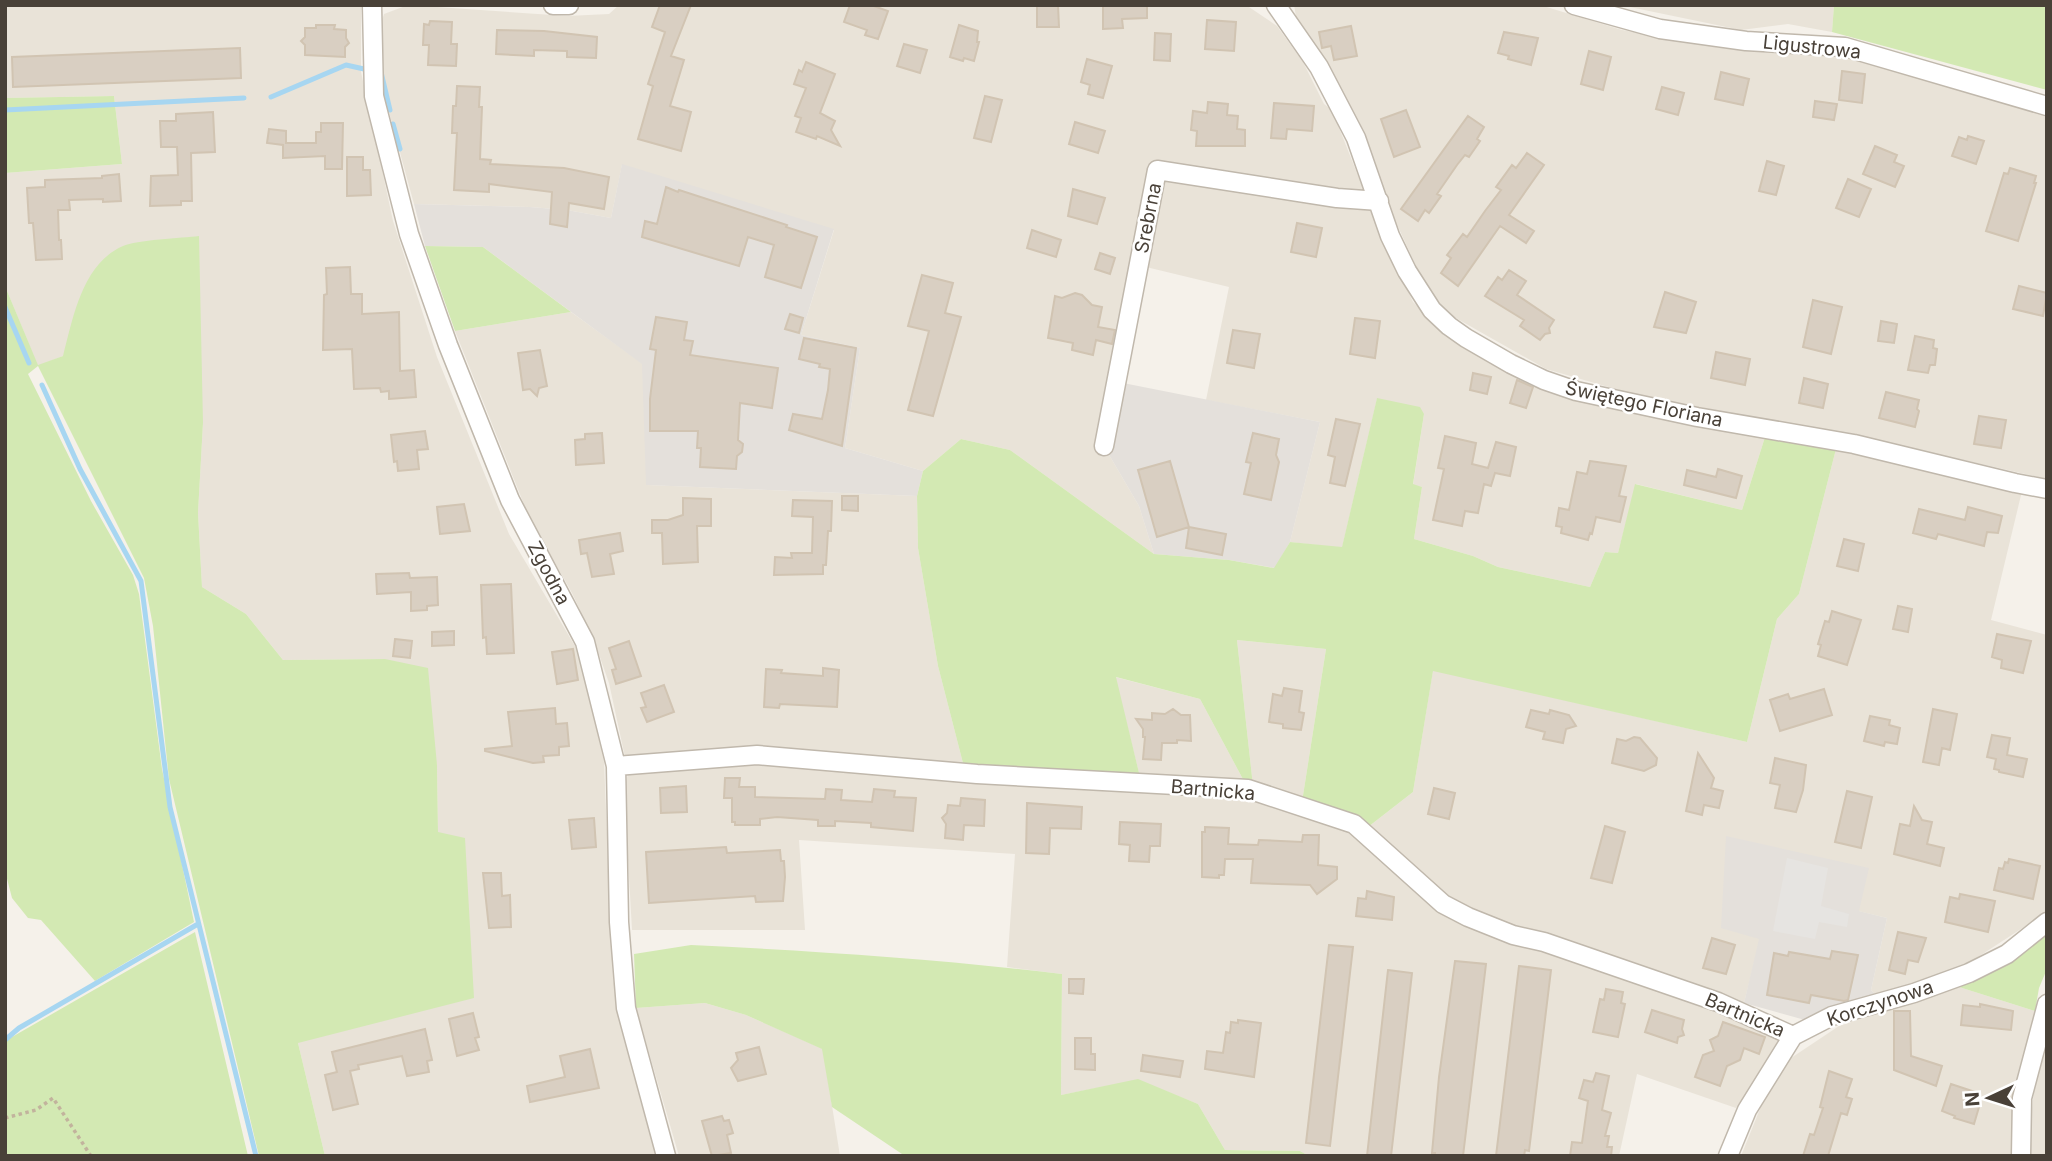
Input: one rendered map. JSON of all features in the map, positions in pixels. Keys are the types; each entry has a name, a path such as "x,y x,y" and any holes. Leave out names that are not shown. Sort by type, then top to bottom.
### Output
{"street":[{"name":"Zgodna","path":"372,5 374,96 409,234 447,345 510,500 585,642 616,766 618,922 626,1008 666,1156"},
{"path":"553,5 569,5"},
{"name":"Świętego Floriana","path":"1276,5 1319,67 1356,138 1401,260 1432,310 1448,327 1544,380 1576,391 1697,417 1854,444 2047,489"},
{"name":"Ligustrowa","path":"1574,5 1660,29 1746,41 1845,47 2047,106"},
{"name":"Srebrna","path":"1104,446 1157,170 1337,198 1379,201"},
{"name":"Bartnicka","path":"616,766 757,755 978,774 1248,789 1354,824 1443,904 1468,916 1513,934 1544,942 1718,1002 1793,1035"},
{"name":"Korczynowa","path":"1793,1035 1832,1016 1914,993 1969,973 2007,954 2047,922"},
{"path":"2021,1156 2022,1098 2047,1004"},
{"path":"1728,1156 1747,1110 1793,1035"}],"path":[{"path":"5,1118 36,1110 53,1098 91,1156"}],"shaded area":[{"path":"5,5 361,5 361,72 393,221 437,357 509,534 579,653 604,762 613,979 657,1156 325,1156 298,1043 438,832 437,765 385,659 283,660 246,614 202,587 198,513 203,423 63,356 38,366 5,286 5,173 122,164 114,96 5,98"},
{"path":"408,5 567,16 609,14 619,5 1246,5 1277,26 1303,62 1324,104 1332,110 1366,196 1148,164 1096,450 1108,453 1139,506 1154,554 1010,450 961,439 923,471 845,448 860,348 801,335 834,230 622,165 611,218 530,207 414,204 380,79 379,30 384,14"},
{"path":"1294,5 1540,5 1622,30 1721,48 1835,53 2047,116 2047,479 1849,434 1643,397 1546,369 1454,317 1427,290 1389,207 1368,149 1297,22"},
{"path":"1620,5 1834,5 1832,32 1788,24 1741,30"},
{"path":"622,164 834,229 801,335 860,348 845,448 923,471 917,496 646,485 642,364 483,247 425,246 414,204 530,207 611,218"},
{"path":"1163,177 1370,209 1413,302 1453,340 1587,403 1765,437 1742,510 1636,484 1618,553 1605,552 1590,587 1498,567 1473,556 1414,539 1422,487 1413,485 1424,414 1377,399 1342,548 1290,542 1320,422 1206,400 1229,287 1146,267"},
{"path":"571,312 643,364 647,485 917,496 918,548 938,666 964,767 625,757 609,683 594,640 572,593 529,517 455,331"},
{"path":"1123,383 1320,422 1290,542 1275,568 1229,560 1154,554 1139,506 1108,453"},
{"path":"1836,449 2022,491 1991,620 2047,635 2047,912 1961,968 1876,995 1871,990 1887,918 1858,911 1760,939 1744,1003 1466,909 1435,889 1368,827 1413,792 1433,670 1747,742 1777,619 1799,594"},
{"path":"1237,640 1326,649 1302,802 1253,786"},
{"path":"1115,677 1200,699 1245,783 1140,777"},
{"path":"744,761 1243,793 1352,830 1453,921 1541,946 1712,1006 1784,1037 1736,1108 1637,1074 1619,1156 1309,1156 1300,1151 1225,1150 1198,1104 1138,1080 1061,1095 1062,974 1007,967 1015,854 799,840 805,930 632,930 624,788 629,771"},
{"path":"1726,836 1869,868 1859,911 1887,918 1871,990 1876,995 1805,1020 1744,1003 1759,939 1721,928"},
{"path":"1787,858 1828,868 1821,906 1849,914 1847,927 1819,922 1815,939 1773,931"},
{"path":"1959,987 2035,1011 2016,1086 2013,1156 1741,1156 1764,1099 1785,1062 1839,1026"},
{"path":"705,1003 746,1015 823,1049 840,1156 679,1156 636,1008"},
{"path":"2047,1047 2047,1156 2029,1156 2028,1142 2035,1083"}],"green space":[{"path":"1834,5 2047,5 2047,90 1832,32"},
{"path":"114,96 122,164 5,173 5,98"},
{"path":"199,236 203,423 198,513 202,587 246,614 283,660 385,659 428,668 437,765 438,832 465,838 474,998 298,1043 325,1156 259,1156 169,779 153,626 144,578 38,366 28,374 91,501 133,575 139,594 162,769 194,922 95,981 41,920 28,918 12,898 5,871 5,286 38,365 63,356 81,294 98,265 109,254 129,244"},
{"path":"425,246 483,247 571,312 455,331"},
{"path":"1377,398 1420,407 1424,414 1413,484 1422,487 1414,539 1473,556 1498,567 1590,587 1605,552 1618,553 1635,484 1742,510 1765,437 1836,449 1799,594 1777,619 1747,742 1433,671 1413,792 1368,827 1302,802 1326,649 1237,640 1253,786 1245,783 1200,699 1116,677 1140,777 964,767 938,666 918,548 917,496 923,471 961,439 1010,450 1154,554 1229,560 1274,568 1290,542 1342,547"},
{"path":"195,932 248,1156 5,1156 5,1041"},
{"path":"2047,933 2047,969 2039,988 2035,1011 1959,987 2024,952"},
{"path":"691,945 877,956 1062,974 1061,1095 1138,1079 1198,1104 1225,1150 1300,1151 1309,1156 905,1156 832,1107 822,1049 746,1015 705,1003 636,1008 634,954"}],"building":[{"path":"660,5 691,5 671,56 684,60 670,106 691,112 681,151 638,139 653,86 648,84 665,32 652,27"},
{"path":"850,5 871,5 888,11 878,39 865,35 867,30 844,22"},
{"path":"1037,5 1058,5 1059,27 1037,27"},
{"path":"1103,5 1147,5 1147,18 1122,19 1123,28 1103,29"},
{"path":"1207,20 1236,22 1234,51 1205,49"},
{"path":"430,21 452,22 451,44 457,44 456,66 428,65 429,45 423,45 424,24 429,25"},
{"path":"316,25 335,25 334,29 346,30 349,43 345,47 345,57 305,55 305,45 301,41 305,37 305,28 316,28"},
{"path":"959,25 978,31 979,42 974,61 950,57"},
{"path":"1351,26 1357,56 1334,60 1331,46 1322,48 1319,32"},
{"path":"497,30 544,31 597,37 596,58 567,57 567,51 534,50 534,56 496,54"},
{"path":"1504,32 1538,38 1531,65 1508,59 1509,56 1498,53"},
{"path":"1155,33 1171,34 1170,61 1154,60"},
{"path":"904,44 927,50 920,73 897,66"},
{"path":"240,48 241,78 13,87 12,57"},
{"path":"1589,51 1611,57 1603,90 1581,84"},
{"path":"1087,59 1112,66 1103,98 1088,94 1090,85 1081,82"},
{"path":"806,62 835,74 820,113 835,121 831,130 840,146 817,136 816,139 796,132 801,118 795,116 806,88 794,84 799,70 802,72"},
{"path":"1842,71 1865,74 1862,103 1839,100"},
{"path":"1721,72 1749,79 1743,105 1715,99"},
{"path":"457,86 480,87 480,159 491,160 490,164 564,168 609,177 604,209 569,203 567,227 550,224 552,192 489,184 489,192 454,190 457,133 452,133"},
{"path":"1662,87 1684,93 1678,115 1656,109"},
{"path":"985,96 1002,100 991,142 974,138"},
{"path":"1815,101 1837,104 1834,120 1813,117"},
{"path":"1208,102 1228,104 1227,115 1238,116 1237,129 1245,130 1245,146 1196,146 1197,131 1191,130 1193,111 1207,113"},
{"path":"1274,103 1314,106 1312,131 1287,129 1286,139 1271,138"},
{"path":"1406,110 1420,147 1394,157 1381,119"},
{"path":"213,112 215,152 191,153 192,201 181,201 181,205 150,206 151,176 178,175 177,147 161,147 160,121 176,121 176,114"},
{"path":"1468,116 1484,127 1477,139 1480,141 1469,157 1465,155 1457,165 1437,194 1441,196 1429,213 1425,210 1418,221 1401,209"},
{"path":"1075,122 1105,131 1098,153 1069,144"},
{"path":"321,123 343,123 342,169 325,169 325,156 283,158 283,145 267,143 269,129 286,131 286,143 316,143 316,132 321,132"},
{"path":"1968,136 1984,141 1976,164 1952,156 1959,137 1967,140"},
{"path":"1875,146 1897,155 1894,162 1904,166 1895,187 1863,174"},
{"path":"1527,153 1544,165 1509,215 1534,231 1526,243 1500,226 1458,286 1441,273 1451,258 1447,255 1463,234 1467,237 1501,190 1496,187 1512,165 1516,168"},
{"path":"347,157 363,157 363,170 370,170 371,195 347,196"},
{"path":"1767,161 1784,166 1776,195 1759,191"},
{"path":"2010,168 2036,176 2018,241 1986,231 2004,173 2008,174"},
{"path":"119,174 121,201 69,200 70,210 58,210 62,259 36,260 33,223 29,223 27,188 45,187 45,180 102,178"},
{"path":"1848,179 1871,189 1859,217 1836,208"},
{"path":"666,187 817,237 801,288 765,277 774,245 748,237 739,266 642,237 645,221 657,224"},
{"path":"1073,189 1105,198 1097,224 1068,216"},
{"path":"1297,223 1322,228 1316,257 1291,252"},
{"path":"1032,230 1061,240 1056,257 1027,248"},
{"path":"1100,253 1115,258 1110,274 1095,269"},
{"path":"350,267 351,294 362,294 362,314 399,312 400,371 414,370 416,397 389,399 389,391 381,392 380,388 354,389 352,349 323,350 326,268"},
{"path":"1509,270 1526,281 1517,295 1554,320 1549,328 1550,333 1540,340 1520,326 1524,320 1485,296 1498,277 1502,280"},
{"path":"922,275 953,283 945,313 961,317 933,416 908,410 929,331 908,326"},
{"path":"2019,286 2047,293 2043,316 2013,309"},
{"path":"1665,292 1696,302 1686,333 1654,327"},
{"path":"1075,293 1082,295 1092,305 1102,307 1098,327 1115,330 1112,344 1096,340 1093,355 1072,350 1073,343 1048,338 1055,296 1062,298"},
{"path":"1813,300 1842,307 1831,354 1803,347"},
{"path":"790,314 803,318 799,333 785,329"},
{"path":"656,317 687,322 684,340 693,341 690,355 778,368 772,408 740,403 738,440 743,444 742,452 737,456 736,469 700,467 698,431 650,431 650,399 656,350 650,349"},
{"path":"1355,318 1380,321 1375,358 1350,354"},
{"path":"1881,321 1897,324 1894,343 1878,341"},
{"path":"1233,330 1260,334 1254,368 1227,363"},
{"path":"1915,336 1934,340 1933,348 1937,349 1935,365 1930,365 1928,373 1908,370"},
{"path":"804,338 856,348 842,446 789,430 793,414 822,419 828,390 830,369 799,359"},
{"path":"540,350 547,386 539,388 537,396 530,389 523,390 518,353"},
{"path":"1716,352 1750,359 1745,385 1711,378"},
{"path":"1473,373 1491,377 1487,394 1470,390"},
{"path":"1804,378 1828,384 1823,408 1799,403"},
{"path":"1517,380 1533,387 1526,408 1510,403"},
{"path":"1886,392 1919,400 1915,427 1879,418"},
{"path":"1979,416 2006,420 2001,448 1974,444"},
{"path":"1336,419 1360,424 1345,486 1330,483 1335,457 1328,455"},
{"path":"425,431 428,449 417,450 419,469 398,471 397,461 394,462 391,435"},
{"path":"602,433 604,463 576,465 575,440 585,439 585,434"},
{"path":"1253,433 1279,439 1276,455 1279,462 1271,500 1244,494 1251,463 1246,462"},
{"path":"1445,436 1476,443 1472,464 1488,468 1496,442 1516,447 1510,476 1495,473 1491,486 1484,484 1478,513 1465,511 1462,526 1433,520 1444,469 1438,468"},
{"path":"1170,461 1189,527 1157,537 1138,470"},
{"path":"1590,461 1626,466 1619,496 1626,497 1620,522 1596,517 1588,540 1561,533 1562,527 1556,526 1559,508 1569,510 1577,472 1587,474"},
{"path":"1718,469 1742,476 1736,498 1684,485 1687,470 1716,477"},
{"path":"842,496 858,496 858,511 842,510"},
{"path":"683,498 711,499 711,526 697,526 698,562 663,564 662,533 652,533 652,520 668,520 683,515"},
{"path":"793,500 832,501 831,531 828,531 823,574 774,575 775,557 792,558 791,553 812,553 813,517 792,516"},
{"path":"464,504 470,531 440,534 437,507"},
{"path":"1968,507 2002,516 1998,533 1987,532 1984,546 1938,534 1936,539 1913,533 1919,509 1965,520"},
{"path":"1189,527 1226,534 1222,555 1186,548"},
{"path":"620,533 623,551 610,554 614,574 592,577 587,553 581,554 579,540"},
{"path":"1844,539 1864,544 1858,571 1837,566"},
{"path":"409,573 410,578 437,577 438,605 427,606 427,610 411,611 411,592 377,594 376,574"},
{"path":"511,584 514,653 487,654 486,637 483,638 481,585"},
{"path":"1898,606 1912,609 1908,632 1893,629"},
{"path":"1832,611 1861,620 1847,665 1818,656 1821,645 1818,644 1825,621 1829,622"},
{"path":"454,631 454,645 432,646 432,632"},
{"path":"1997,634 2031,641 2023,673 2001,668 2002,660 1992,657"},
{"path":"395,639 412,641 410,658 393,656"},
{"path":"629,641 641,676 616,684 612,670 616,669 609,648"},
{"path":"573,649 578,680 557,684 552,652"},
{"path":"823,668 839,670 837,707 780,704 779,708 764,707 766,669 782,670 781,673 823,676"},
{"path":"664,685 674,712 647,722 641,708 646,707 641,693"},
{"path":"1284,688 1302,691 1299,712 1304,713 1301,730 1283,728 1283,724 1269,722 1273,694 1282,696"},
{"path":"1824,689 1832,715 1780,731 1770,700 1788,694 1790,699"},
{"path":"555,708 556,724 567,723 569,746 559,747 559,755 543,756 544,762 533,763 485,751 512,746 508,712"},
{"path":"1173,709 1181,715 1190,715 1191,741 1162,743 1161,760 1143,759 1145,737 1136,719 1152,720 1152,713 1165,714"},
{"path":"1933,709 1957,714 1950,750 1942,748 1939,765 1923,762"},
{"path":"1531,710 1549,714 1550,710 1569,715 1576,726 1566,729 1563,743 1543,739 1545,732 1526,727"},
{"path":"1870,716 1890,720 1889,725 1900,728 1897,744 1885,742 1884,746 1864,741"},
{"path":"1992,735 2010,738 2007,755 2027,759 2023,777 1994,769 1996,759 1987,757"},
{"path":"1634,737 1640,738 1657,758 1656,765 1644,771 1612,763 1617,739 1626,741"},
{"path":"1698,753 1714,778 1711,788 1723,791 1719,808 1704,805 1702,815 1686,811"},
{"path":"1775,758 1806,765 1803,790 1796,812 1775,808 1780,785 1770,783"},
{"path":"725,778 740,778 739,787 755,787 755,797 825,799 826,789 842,790 841,800 872,802 874,789 895,791 894,797 916,798 913,831 871,827 871,823 835,821 835,826 818,826 818,820 777,817 760,819 760,825 735,825 735,822 732,822 732,798 724,798"},
{"path":"686,786 687,812 661,813 660,788"},
{"path":"1434,788 1455,793 1449,819 1428,814"},
{"path":"1847,791 1872,797 1861,848 1835,842"},
{"path":"961,798 985,800 984,826 964,825 963,840 945,838 946,824 942,818 947,813 948,805 960,806"},
{"path":"1027,803 1082,807 1081,829 1050,828 1049,854 1026,853"},
{"path":"1914,806 1922,820 1932,822 1927,844 1944,848 1940,866 1894,854 1900,824 1910,826"},
{"path":"594,818 596,847 572,849 569,820"},
{"path":"1120,822 1161,824 1160,846 1150,846 1149,862 1129,861 1130,845 1119,844"},
{"path":"1605,826 1625,832 1612,883 1591,878"},
{"path":"1205,827 1229,828 1228,844 1258,845 1259,840 1302,842 1303,835 1319,835 1318,865 1337,867 1337,879 1317,894 1310,885 1251,883 1253,859 1225,859 1224,875 1219,875 1219,878 1202,877 1202,832 1205,832"},
{"path":"726,847 727,853 780,850 785,877 783,901 756,902 755,896 649,903 646,852"},
{"path":"2009,859 2040,866 2033,899 1994,890 1999,868 2003,869"},
{"path":"483,873 501,873 502,896 510,895 511,927 489,928"},
{"path":"1367,891 1394,897 1392,920 1356,916 1358,898 1366,899"},
{"path":"1960,894 1995,901 1988,932 1945,922 1950,897 1959,899"},
{"path":"1898,932 1926,938 1918,962 1908,960 1905,974 1889,970"},
{"path":"1712,938 1735,945 1726,974 1703,968"},
{"path":"1329,945 1353,947 1330,1146 1306,1143"},
{"path":"1832,951 1858,955 1848,1000 1811,995 1809,1003 1767,995 1774,953 1788,956 1789,952 1830,959"},
{"path":"1455,961 1486,964 1463,1156 1435,1156 1435,1153 1432,1153 1439,1077"},
{"path":"1519,966 1551,970 1529,1151 1525,1150 1524,1156 1496,1156"},
{"path":"1388,970 1412,973 1404,1044 1391,1156 1367,1156"},
{"path":"1069,979 1084,979 1083,994 1069,993"},
{"path":"1606,989 1623,992 1621,1003 1625,1004 1618,1037 1593,1032 1600,999 1604,1000"},
{"path":"1980,1004 2013,1011 2011,1030 1961,1025 1963,1005 1980,1007"},
{"path":"1652,1010 1684,1020 1684,1035 1678,1037 1677,1043 1645,1032"},
{"path":"1894,1011 1910,1011 1911,1056 1942,1066 1936,1086 1894,1070"},
{"path":"473,1013 479,1050 457,1056 449,1019"},
{"path":"1238,1020 1261,1023 1254,1077 1205,1069 1207,1051 1223,1053 1226,1032 1230,1033 1231,1022 1238,1023"},
{"path":"1723,1022 1765,1037 1759,1054 1744,1048 1740,1060 1727,1066 1720,1086 1695,1077 1703,1055 1714,1051 1710,1040 1718,1036"},
{"path":"425,1029 432,1060 427,1061 429,1072 407,1076 402,1056 358,1065 359,1069 350,1071 358,1104 333,1110 325,1075 337,1072 332,1052"},
{"path":"1075,1038 1091,1038 1095,1070 1075,1069"},
{"path":"759,1047 766,1074 738,1081 731,1068 738,1060 736,1053"},
{"path":"590,1049 599,1088 530,1102 527,1086 565,1077 560,1056"},
{"path":"1143,1055 1183,1061 1180,1077 1141,1071"},
{"path":"1829,1071 1852,1079 1846,1097 1852,1099 1847,1115 1841,1113 1828,1156 1803,1156 1823,1108 1820,1107"},
{"path":"1596,1073 1609,1076 1602,1110 1611,1113 1605,1136 1609,1136 1607,1147 1612,1147 1611,1156 1570,1156 1572,1142 1582,1143 1588,1101 1579,1098 1584,1080 1593,1082"},
{"path":"1951,1084 1978,1093 1974,1106 1979,1107 1974,1124 1942,1111"},
{"path":"722,1116 724,1121 729,1120 733,1133 727,1135 731,1153 712,1156 702,1121"}],"waterway":[{"path":"271,97 346,65 364,69"},
{"path":"381,72 390,110"},
{"path":"5,110 244,98"},
{"path":"393,124 400,149"},
{"path":"5,307 29,363"},
{"path":"42,385 80,469 141,581 170,807 256,1156"},
{"path":"5,1040 19,1028 198,924"}]}
